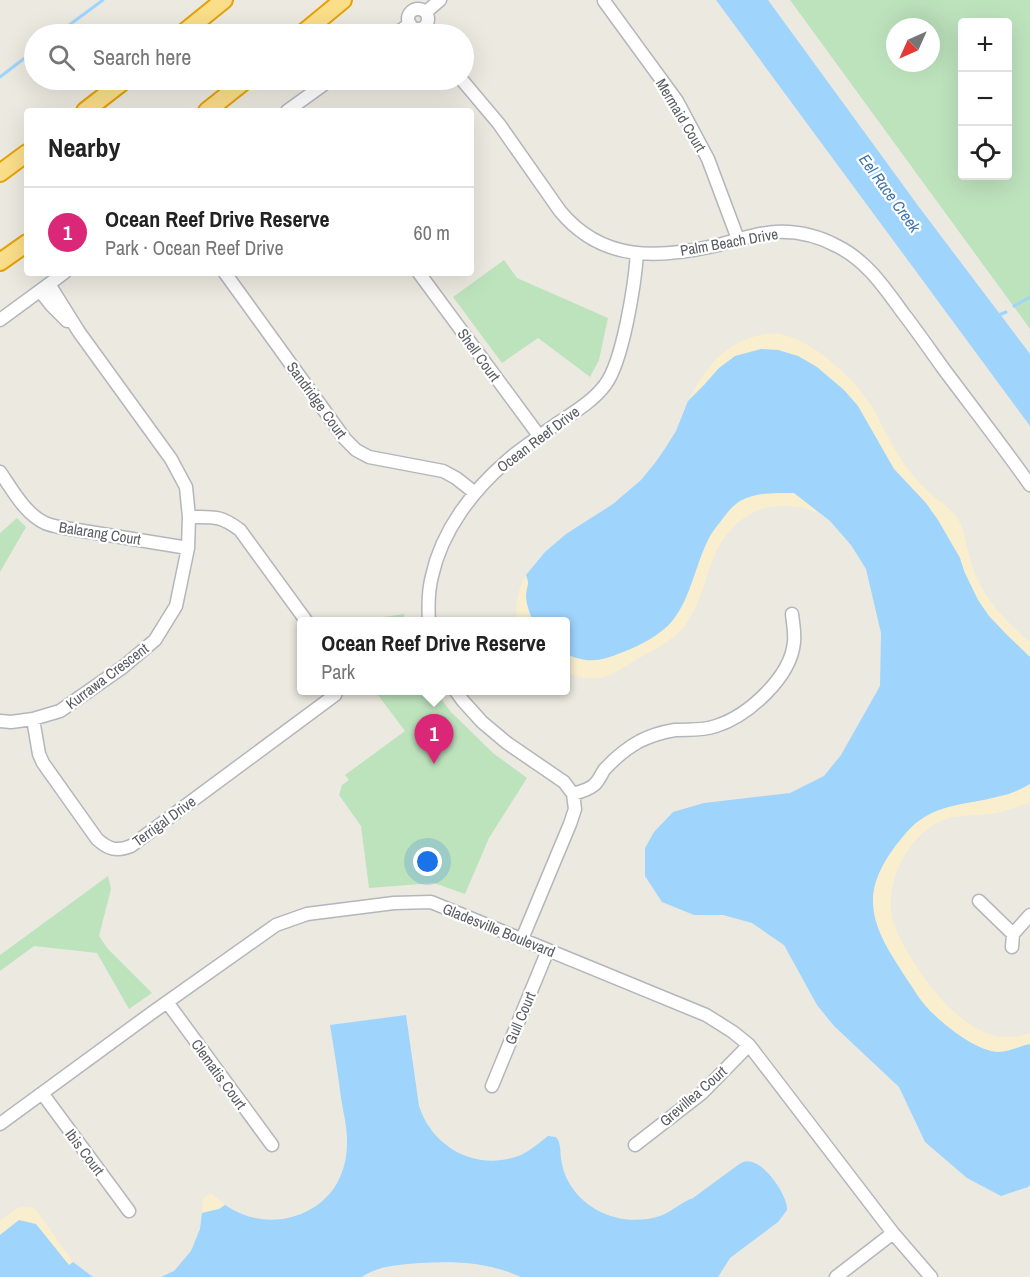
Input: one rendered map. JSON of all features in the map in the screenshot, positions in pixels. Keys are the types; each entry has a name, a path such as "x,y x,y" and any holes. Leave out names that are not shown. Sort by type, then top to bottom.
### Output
{"highway":[{"path":"194,24 224,0"},
{"path":"314,24 343,0"},
{"path":"89,108 112,90"},
{"path":"211,108 233,90"},
{"path":"0,173 24,155"},
{"path":"0,262 24,245"}],"street":[{"path":"426,12 440,0"},
{"name":"Mermaid Court","path":"604,1 676,101 708,159 738,239"},
{"path":"410,24 409,15 413,10 420,9 426,12"},
{"path":"426,12 428,24"},
{"path":"291,108 316,90"},
{"name":"Palm Beach Drive","path":"470,90 499,124 570,224 610,248 624,252 666,253 775,232 802,233 846,250 866,265 884,286 1030,485"},
{"name":"Ocean Reef Drive","path":"429,617 428,601 438,556 451,526 475,493 509,459 592,399 606,384 616,366 637,253"},
{"path":"0,320 60,276"},
{"name":"Sandridge Court","path":"227,276 345,439 356,450 369,457 443,471 475,493"},
{"name":"Shell Court","path":"421,276 540,436"},
{"name":"Kurrawa Crescent","path":"0,721 33,719 60,711 123,667 155,640 176,606 188,548 189,517 186,487 171,459 45,287"},
{"name":"Balarang Court","path":"0,472 24,505 44,523 188,548"},
{"path":"189,517 218,517 240,530 304,617"},
{"path":"573,794 594,785 619,756 639,742 675,730 695,730 717,726 756,703 782,674 790,657 794,642 792,614"},
{"name":"Terrigal Drive","path":"33,719 39,754 54,780 97,839 104,846 116,850 131,846 335,695"},
{"path":"459,695 482,722 507,744 564,782 573,794 575,809 570,824 522,939"},
{"path":"979,901 1012,940 1030,915"},
{"name":"Gladesville Boulevard","path":"0,1124 167,1002 267,931 284,922 308,914 394,903 431,902 706,1015 733,1032 749,1045 893,1233 931,1277"},
{"name":"Gull Court","path":"492,1086 548,950"},
{"name":"Clematis Court","path":"167,1002 272,1145"},
{"name":"Grevillea Court","path":"635,1144 702,1093 749,1045"},
{"name":"Ibis Court","path":"42,1094 129,1211"},
{"path":"836,1277 893,1233"}],"green space":[{"path":"790,0 1030,0 1030,329"},
{"path":"504,260 517,278 608,318 599,360 590,377 538,338 502,363 453,297"},
{"path":"17,518 26,527 0,572 0,533"},
{"path":"404,614 404,617 384,617"},
{"path":"378,695 438,695 451,712 493,753 527,778 489,838 465,894 434,883 369,888 361,826 339,795 342,785 349,780 345,775 405,731"},
{"path":"108,876 111,889 99,936 108,949 152,993 129,1009 97,953 34,946 0,971 0,955"}],"sand":[{"path":"779,334 804,343 829,360 851,380 874,410 910,472 958,519 975,575 987,597 1003,617 1030,642 1030,657 989,616 978,600 960,558 926,503 894,469 858,406 817,367 798,356 778,350 761,349 735,356 719,368 688,401 702,377 718,357 751,337"},
{"path":"794,493 819,513 785,506 769,507 742,520 720,544 692,614 677,634 616,672 602,678 595,679 570,674 570,656 576,658 608,658 655,636 672,621 683,605 708,539 727,512 740,501 760,494"},
{"path":"526,575 528,583 526,595 531,617 517,617 517,598"},
{"path":"1030,784 1030,802 995,813 952,817 929,828 904,856 894,880 892,893 892,917 898,934 924,978 948,1006 975,1028 989,1034 1010,1037 1030,1033 1030,1044 1007,1051 990,1051 958,1034 938,1019 922,1001 881,934 874,914 873,893 878,875 893,849 915,824 926,816 950,807 1008,794"},
{"path":"211,1193 225,1205 202,1213 203,1198"},
{"path":"32,1207 37,1211 73,1262 69,1265 19,1220 0,1235 0,1221 17,1208"}],"water":[{"name":"Eel Race Creek","path":"716,0 768,0 1030,354 1030,426"},
{"path":"761,349 778,350 798,356 817,367 844,390 858,406 894,469 926,503 938,520 960,558 978,600 989,616 1030,657 1030,784 1008,794 949,807 926,816 905,834 893,849 878,875 873,893 874,914 885,944 930,1011 958,1034 990,1051 1003,1052 1030,1044 1030,1185 1028,1187 1001,1196 967,1178 925,1142 899,1087 834,1026 817,1005 784,945 752,923 723,915 694,915 662,902 645,876 645,848 654,832 673,812 704,803 790,793 824,776 841,755 880,686 881,633 866,569 851,545 830,521 794,493 759,495 740,501 727,513 709,537 689,591 673,620 663,630 637,646 601,659 588,660 574,657 570,656 570,617 531,617 528,609 526,575 545,552 566,534 613,504 641,480 676,431 688,401 719,368 735,356"},
{"path":"406,1015 419,1106 435,1134 459,1153 489,1161 505,1160 525,1153 548,1136 556,1137 560,1144 561,1162 568,1181 585,1202 608,1215 634,1220 664,1214 693,1198 740,1164 750,1161 764,1169 775,1182 784,1197 787,1210 778,1222 730,1258 718,1277 521,1277 484,1265 446,1262 390,1266 362,1277 161,1277 174,1271 191,1251 200,1229 202,1213 219,1209 225,1205 250,1217 276,1220 307,1211 327,1197 340,1177 347,1139 330,1025"},
{"path":"19,1220 36,1224 69,1265 73,1262 93,1277 0,1277 0,1235"}],"waterway":[{"path":"71,24 103,0"},
{"path":"0,77 24,59"},
{"path":"1014,306 1030,297"},
{"path":"999,315 1006,312"}],"place":[{"name":"Ocean Reef Drive Reserve","path":"434,764"}]}
